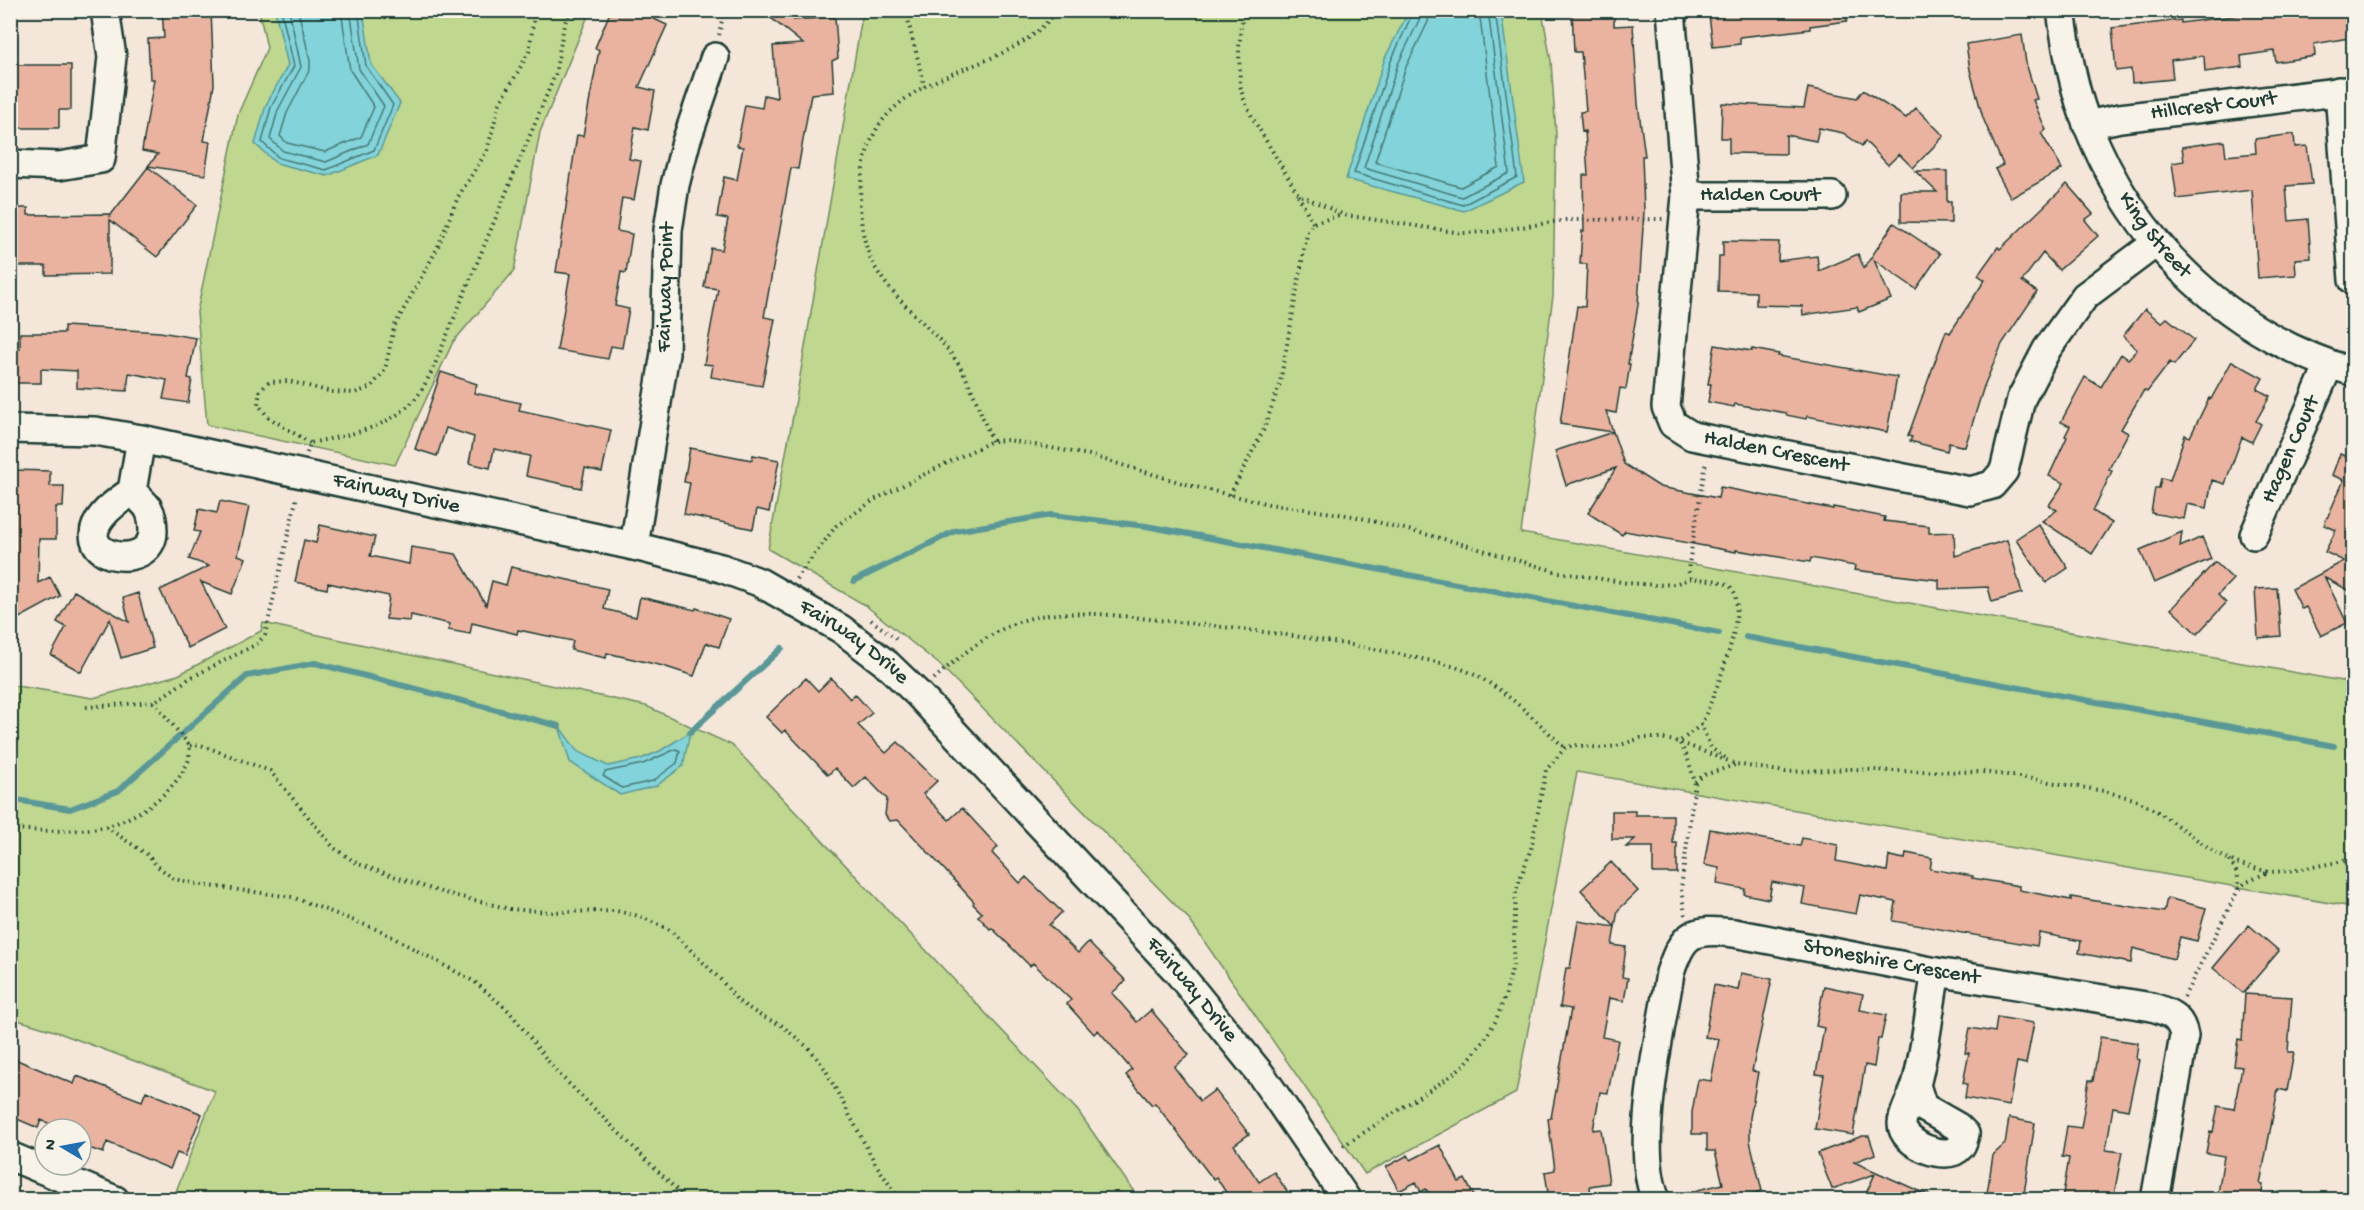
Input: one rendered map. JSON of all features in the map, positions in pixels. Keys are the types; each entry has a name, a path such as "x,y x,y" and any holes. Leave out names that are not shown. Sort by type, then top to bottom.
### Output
{"street":[{"path":"10,164 59,166 101,159 112,57 105,10"},
{"name":"Halden Crescent","path":"1671,10 1685,207 1666,407 1673,424 1692,436 1970,491 1992,485 2004,471 2021,399 2047,349 2085,296 2156,243"},
{"name":"King Street","path":"2061,10 2071,66 2087,125 2118,190 2156,243 2197,287 2241,320 2279,342 2341,369"},
{"name":"Fairway Point","path":"636,535 664,353 668,230 675,185 686,142 716,57"},
{"name":"Hillcrest Court","path":"2087,125 2120,118 2346,90 2353,280"},
{"name":"Halden Court","path":"1685,207 1832,196"},
{"name":"Hagen Court","path":"2254,535 2341,369"},
{"name":"Fairway Drive","path":"10,429 95,431 302,475 636,535 759,582 785,595 865,646 919,695 1177,971 1262,1076 1347,1200"},
{"path":"132,491 141,439"},
{"name":"Stoneshire Crescent","path":"1689,937 1710,930 1734,933 1936,972 2152,1007 2174,1016"},
{"path":"1656,1200 1648,1163 1647,1129 1650,1099 1670,973 1678,949 1689,937"},
{"path":"1916,1085 1936,972"},
{"path":"2155,1200 2184,1036 2182,1025 2174,1016"},
{"path":"10,1156 115,1200"}],"path":[{"path":"535,10 529,51 499,105 487,151 458,197 437,249 394,327 385,370 371,387 356,393 332,392 288,381 269,382 260,391 258,404 268,417 310,443 357,434 397,415 418,395 434,369 555,75 564,25 570,10"},
{"path":"908,10 908,22 921,63 924,87"},
{"path":"992,441 957,363 876,269 867,247 860,192 865,161 873,135 900,102 924,87 1005,51 1034,35 1056,10"},
{"path":"1230,495 1264,429 1280,382 1304,246 1313,223 1252,117 1240,85 1241,25 1247,10"},
{"path":"1298,194 1344,215 1462,233 1490,232 1566,220 1685,207"},
{"path":"1313,223 1344,215"},
{"path":"785,595 836,525 874,501 992,441 1008,440 1089,455 1192,486 1269,504 1353,516 1448,540 1558,572 1628,584 1675,584 1691,578 1728,585 1735,594 1734,632 1725,668 1701,725 1679,742"},
{"path":"1691,578 1688,570 1710,440"},
{"path":"86,706 154,702 190,678 256,644 265,635 310,443"},
{"path":"919,695 936,677 995,632 1046,615 1103,614 1257,631 1370,648 1447,665 1472,673 1496,688 1565,748"},
{"path":"10,828 43,831 106,827 137,814 166,793 188,763 190,746 188,740 154,702"},
{"path":"1701,725 1711,748 1736,764"},
{"path":"1342,1146 1448,1078 1466,1063 1495,1022 1505,997 1513,965 1516,890 1531,849 1546,770 1565,748 1574,745 1601,748 1617,746 1641,738 1662,738 1679,742 1736,764 1785,772 1852,769 1982,772 2104,791 2134,799 2158,812 2226,858 2269,872 2291,871 2354,859"},
{"path":"1679,742 1687,756 1695,782 1681,889 1689,937"},
{"path":"190,746 201,745 270,771 334,848 358,864 437,891 510,909 549,912 616,910 639,916 670,930 721,980 738,1001 761,1016 781,1025 810,1049 825,1069 875,1163 900,1200"},
{"path":"1695,782 1704,775 1736,764"},
{"path":"106,827 148,855 156,865 174,879 292,897 381,931 475,982 509,1011 555,1070 687,1200"},
{"path":"2174,1016 2240,882 2226,858"},
{"path":"2236,892 2245,883 2269,872"},
{"path":"2344,1200 2354,1146"}],"green space":[{"path":"259,11 590,11 540,132 514,271 453,342 395,465 207,425 197,312 238,114 267,48"},
{"path":"863,11 1542,11 1551,61 1556,135 1553,296 1521,533 2353,683 2353,907 1577,772 1516,1093 1365,1174 1188,918 940,665 865,605 768,549"},
{"path":"263,623 646,706 732,745 1078,1111 1139,1199 173,1199 215,1091 54,1031 11,1018 10,685 93,698 178,675 261,631"}],"water":[{"path":"275,11 363,11 371,64 400,103 378,155 327,176 276,163 255,144 266,105 288,65"},
{"path":"1409,11 1501,11 1524,182 1464,211 1346,179 1385,58"},
{"path":"559,726 577,751 608,766 641,759 660,751 690,732 683,766 656,786 620,795 570,762"}],"building":[{"path":"162,10 211,10 214,85 204,141 210,142 205,175 148,166 158,154 142,151 154,79 150,79 148,39 164,38"},
{"path":"611,10 655,10 652,18 667,25 639,87 655,91 648,130 635,127 629,159 641,161 634,200 622,198 617,231 632,234 626,273 621,272 615,306 629,309 622,348 611,346 608,359 557,350 570,274 556,272 577,135 583,136 599,50 595,48"},
{"path":"761,10 801,10 794,20 835,17 838,58 832,61 834,92 811,94 798,169 791,168 764,317 775,319 762,386 711,377 713,365 704,364 718,289 704,287 711,248 722,250 728,219 717,217 724,177 737,180 743,147 737,146 745,105 762,108 764,95 777,98 773,46 803,44"},
{"path":"1572,10 1614,10 1614,26 1633,25 1638,104 1645,156 1642,156 1644,211 1638,305 1626,389 1620,388 1616,413 1606,411 1613,432 1560,424 1577,306 1585,307 1587,264 1580,264 1582,231 1584,231 1583,175 1588,175 1585,131 1582,132 1580,112 1586,111 1581,52 1574,52"},
{"path":"1717,10 1846,10 1847,21 1810,26 1810,29 1740,37 1740,44 1713,47 1709,15 1717,14"},
{"path":"2254,10 2354,10 2354,37 2314,44 2315,56 2276,62 2274,51 2241,56 2242,67 2205,72 2204,56 2171,60 2173,79 2132,83 2131,69 2116,71 2112,28 2181,20 2181,23 2254,13"},
{"path":"2022,35 2026,63 2037,99 2033,100 2046,130 2041,133 2062,169 2011,198 1995,169 2003,165 1983,118 1970,70 1966,44"},
{"path":"10,65 71,65 71,110 59,110 59,128 19,128 19,112 10,112"},
{"path":"1808,88 1857,98 1863,90 1906,118 1916,108 1944,136 1913,168 1899,154 1888,165 1865,141 1862,146 1843,133 1819,128 1816,141 1786,135 1786,154 1729,153 1729,138 1721,138 1722,103 1804,108"},
{"path":"2294,134 2295,147 2307,146 2312,184 2286,186 2289,221 2308,219 2311,258 2295,259 2296,275 2258,278 2252,190 2177,199 2172,163 2184,161 2182,147 2224,141 2226,156 2256,153 2255,139"},
{"path":"148,167 197,205 157,257 110,220 110,274 46,275 46,266 10,266 10,208 28,208 28,215 110,214 110,216"},
{"path":"1915,171 1947,171 1947,202 1951,202 1951,223 1901,222 1901,192 1937,192"},
{"path":"2067,184 2093,214 2085,220 2098,236 2059,270 2043,253 2022,281 2037,292 2002,344 1984,386 1965,447 1949,443 1947,451 1910,441 1912,437 1908,436 1946,331 1950,333 1985,280 1978,275 1998,247 2000,249"},
{"path":"1894,223 1940,254 1916,289 1874,260 1891,299 1859,312 1857,307 1803,315 1802,306 1756,305 1756,292 1718,291 1719,256 1723,256 1723,241 1779,242 1778,261 1817,256 1819,271 1858,254 1864,268"},
{"path":"2145,309 2161,323 2167,318 2194,340 2174,365 2170,362 2147,392 2144,390 2121,429 2128,433 2109,469 2112,471 2093,511 2112,523 2092,554 2042,521 2057,510 2049,505 2064,483 2049,476 2070,426 2061,422 2085,377 2101,387 2121,354 2128,359 2137,350 2123,336"},
{"path":"64,326 160,332 196,338 188,378 192,379 188,403 163,399 167,380 129,373 127,391 77,388 77,371 41,369 41,383 10,383 10,349 20,349 20,333 64,333"},
{"path":"1715,345 1752,351 1752,349 1779,354 1778,356 1897,377 1887,432 1807,416 1806,419 1735,404 1734,407 1708,402 1711,384 1708,384"},
{"path":"2232,361 2263,378 2257,389 2270,396 2256,421 2261,424 2252,442 2242,437 2225,484 2212,480 2207,508 2187,504 2184,519 2151,513 2155,488 2159,488 2161,478 2170,480 2185,435 2190,437 2209,398 2211,399"},
{"path":"441,372 477,384 474,393 521,403 519,410 611,430 602,472 585,468 581,488 526,476 530,456 494,449 490,468 469,463 474,437 446,428 437,456 415,449"},
{"path":"1613,432 1624,464 1660,487 1718,498 1720,487 1885,517 1884,521 1929,526 1929,533 1954,532 1955,556 2007,540 2022,593 1992,602 1988,587 1939,589 1939,580 1854,570 1855,566 1811,558 1810,562 1736,550 1736,552 1625,531 1622,535 1588,513 1616,468 1566,485 1555,451"},
{"path":"690,448 752,460 753,455 779,460 769,512 757,509 753,529 684,514 690,483 684,482"},
{"path":"2340,454 2354,459 2354,593 2325,578 2347,623 2321,636 2306,607 2302,609 2292,589 2344,561 2325,552 2336,530 2324,525 2344,480 2332,475"},
{"path":"10,470 50,471 50,486 64,486 63,507 56,507 56,539 39,539 38,583 50,577 60,596 10,623"},
{"path":"220,501 249,507 238,555 246,558 232,594 201,582 225,629 188,648 160,590 209,566 189,559 200,532 194,531 199,509 217,513"},
{"path":"2038,524 2068,568 2046,583 2016,539"},
{"path":"320,525 375,537 370,556 409,564 411,547 456,554 486,605 492,581 506,585 511,567 608,589 604,609 636,617 640,597 695,610 696,608 729,619 719,647 706,643 694,676 607,653 606,658 571,650 573,641 518,630 517,634 472,623 470,634 448,630 450,624 411,615 410,621 386,619 389,596 328,583 327,589 295,582 304,540 316,543"},
{"path":"2182,532 2180,547 2202,537 2211,559 2154,583 2140,550"},
{"path":"2215,562 2233,579 2218,595 2226,603 2197,634 2171,609"},
{"path":"2277,588 2281,636 2258,638 2255,589"},
{"path":"74,591 129,622 123,598 138,593 153,648 121,658 110,619 81,672 51,655 66,627 57,622"},
{"path":"806,678 818,691 831,678 850,699 855,694 872,713 858,725 886,753 898,742 937,781 923,794 949,820 962,808 998,847 992,853 1020,883 1026,877 1062,912 1049,925 1078,953 1088,942 1126,981 1112,993 1137,1022 1151,1010 1189,1055 1174,1067 1200,1101 1215,1090 1249,1134 1234,1145 1259,1182 1274,1172 1293,1200 1231,1200 1216,1177 1213,1179 1155,1103 1152,1105 1126,1075 1132,1070 1098,1030 1094,1034 1067,1004 1071,1000 1033,963 1030,966 992,928 990,929 978,916 982,913 973,904 974,902 898,820 889,821 885,815 887,799 866,777 854,788 835,768 828,775 785,730 782,733 766,717"},
{"path":"1612,811 1635,811 1635,815 1673,815 1673,843 1677,843 1677,873 1653,873 1653,847 1626,847 1635,839 1612,839"},
{"path":"1710,829 1800,846 1802,838 1838,845 1836,861 1887,871 1889,856 1905,859 1906,853 1932,858 1930,869 2019,886 2019,890 2071,900 2071,897 2164,912 2167,898 2206,908 2197,941 2180,937 2174,959 2133,948 2131,963 2079,953 2081,941 2039,933 2037,946 1893,921 1896,902 1860,895 1856,914 1802,904 1805,888 1772,882 1769,899 1744,894 1745,889 1717,884 1719,868 1704,865"},
{"path":"1611,862 1638,891 1618,910 1615,927 1581,890"},
{"path":"1578,921 1615,927 1612,945 1626,947 1622,977 1628,978 1624,1001 1609,998 1602,1037 1618,1040 1608,1093 1600,1092 1593,1130 1601,1129 1609,1183 1590,1186 1591,1198 1549,1200 1545,1172 1555,1170 1548,1119 1551,1118 1571,1009 1560,1007 1566,968 1570,968"},
{"path":"2249,925 2279,951 2243,993 2213,968"},
{"path":"1741,973 1772,979 1752,1071 1758,1072 1750,1118 1750,1141 1762,1191 1727,1200 1686,1200 1685,1193 1723,1184 1715,1151 1707,1151 1707,1134 1692,1134 1692,1112 1698,1079 1711,1081 1719,1039 1705,1037 1714,985 1738,990"},
{"path":"1824,986 1863,994 1860,1010 1886,1015 1881,1039 1878,1039 1874,1067 1865,1065 1853,1135 1815,1129 1824,1075 1816,1074 1824,1028 1816,1026"},
{"path":"2245,994 2292,997 2288,1052 2294,1052 2287,1091 2278,1089 2260,1184 2263,1185 2261,1200 2217,1200 2224,1156 2206,1153 2218,1106 2234,1109 2242,1067 2234,1066 2238,1039 2242,1040"},
{"path":"1997,1017 2034,1023 2026,1064 2017,1062 2009,1106 1965,1098 1967,1084 1963,1083 1969,1053 1965,1053 1970,1028 1995,1032"},
{"path":"2100,1037 2138,1043 2136,1059 2139,1060 2128,1110 2113,1107 2106,1150 2122,1152 2113,1200 2062,1200 2069,1158 2062,1157 2067,1126 2081,1128 2089,1080 2093,1081"},
{"path":"10,1057 74,1084 77,1076 142,1101 146,1091 202,1114 185,1156 177,1153 170,1169 107,1142 103,1153 93,1149 93,1117 33,1117 33,1126 10,1116"},
{"path":"2009,1118 2035,1123 2023,1200 1986,1200 1993,1155 2005,1144"},
{"path":"1862,1136 1869,1136 1875,1154 1854,1162 1939,1200 1863,1200 1875,1174 1832,1189 1818,1153"},
{"path":"1440,1145 1459,1182 1465,1179 1476,1200 1430,1200 1432,1198 1426,1189 1421,1192 1416,1182 1399,1191 1386,1167 1408,1155 1411,1160"}],"waterway":[{"path":"854,581 955,531 1051,515 1146,526 1719,633"},
{"path":"1746,637 2334,746"},
{"path":"690,732 782,648"},
{"path":"10,799 70,809 118,791 247,676 315,663 559,726"}]}
